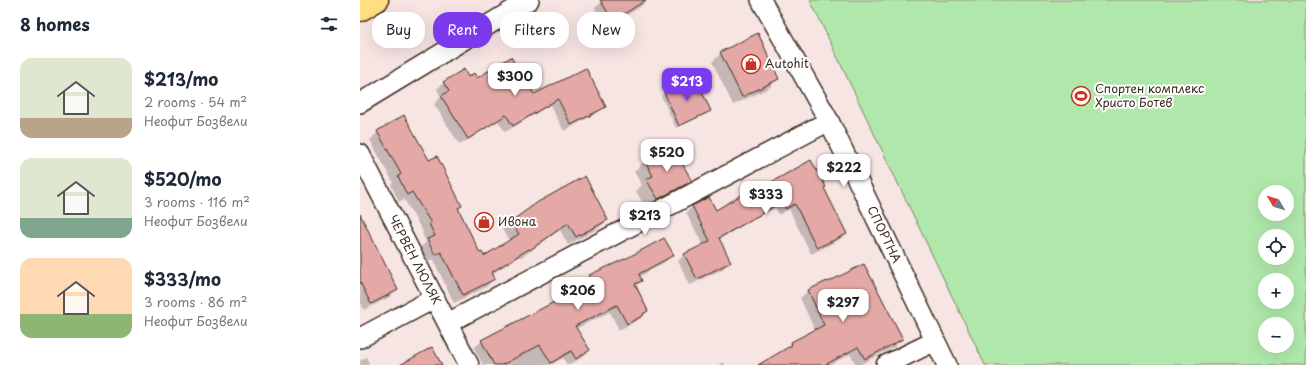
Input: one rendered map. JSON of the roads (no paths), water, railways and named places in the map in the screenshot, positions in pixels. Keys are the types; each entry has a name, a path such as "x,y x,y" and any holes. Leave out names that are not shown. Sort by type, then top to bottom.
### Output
{"main road":[{"path":"360,10 377,0"}],"street":[{"path":"360,103 529,0"},
{"name":"СПОРТНА","path":"761,0 829,121 947,365"},
{"path":"448,323 829,121"},
{"name":"ЧЕРВЕН ЛЮЛЯК","path":"360,154 470,365"},
{"path":"360,338 435,298"},
{"path":"886,365 935,341"}],"place":[{"name":"Autohit","path":"751,64"},
{"name":"Спортен комплекс Христо Ботев","path":"1081,96"},
{"name":"Ивона","path":"484,222"}]}
